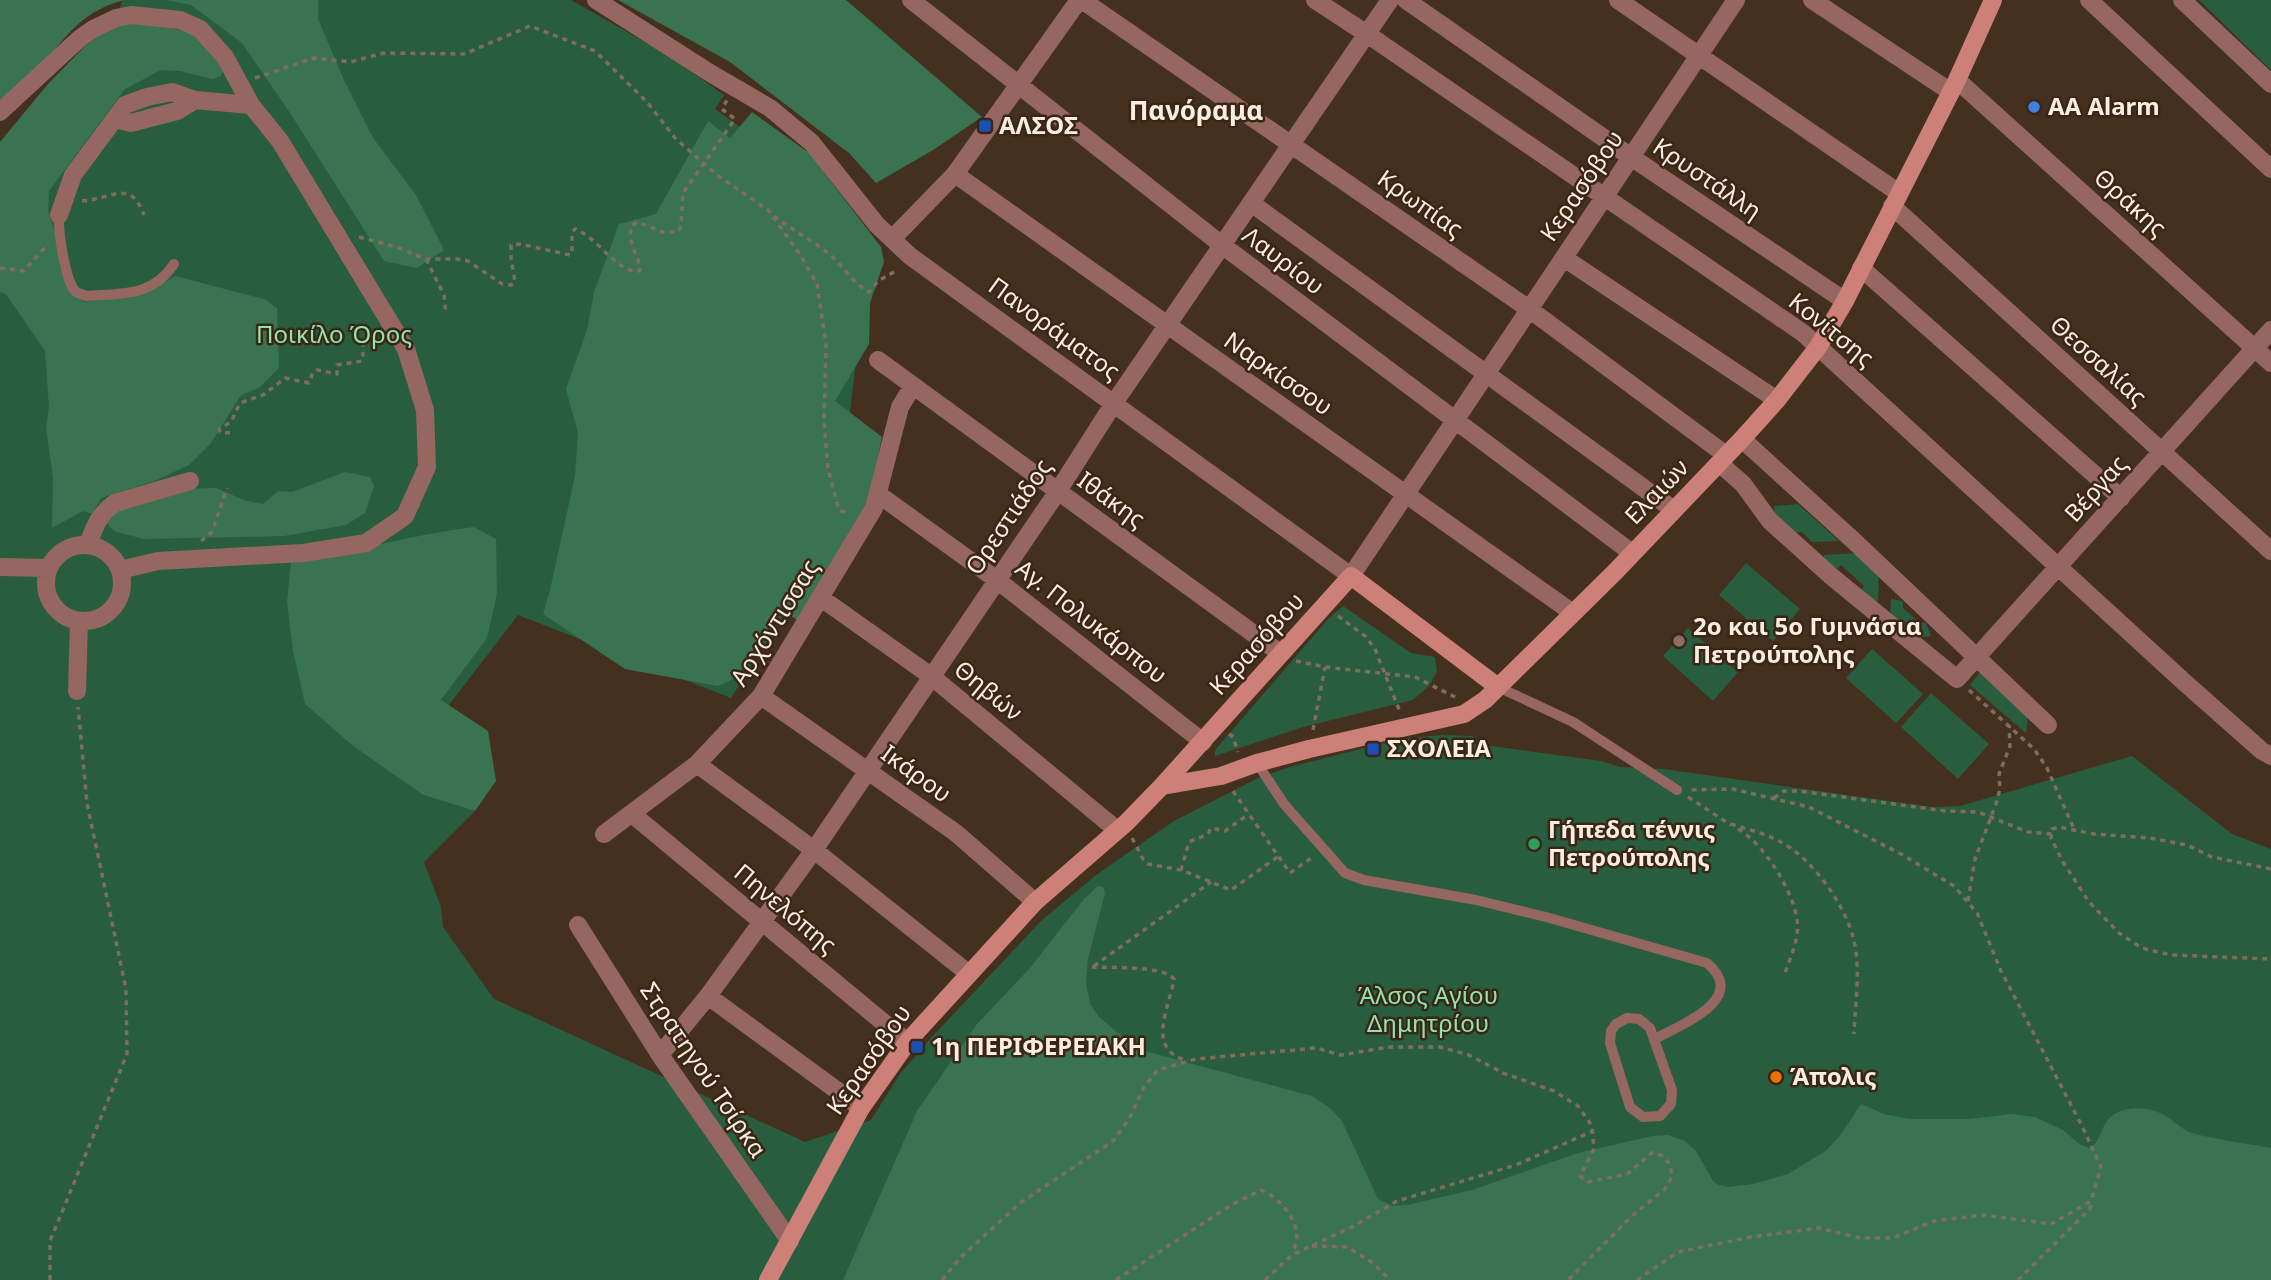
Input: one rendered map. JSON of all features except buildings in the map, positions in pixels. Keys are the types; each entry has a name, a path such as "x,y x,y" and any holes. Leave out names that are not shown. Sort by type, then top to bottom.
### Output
{"street":[{"name":"Πανοράματος","path":"596,0 770,108 812,143 877,225 911,256 1499,687"},
{"name":"Λαυρίου","path":"911,0 1222,245 1632,553"},
{"path":"892,239 955,174 1081,0"},
{"name":"Κρωπίας","path":"1081,0 1529,309 1722,459 1770,521 1831,576 1956,679"},
{"name":"Κονίτσης","path":"1315,0 1803,333 2183,681 2271,756"},
{"name":"Ορεστιάδος","path":"660,1055 708,996 814,850 1058,491 1114,403 1390,0"},
{"name":"Κρυστάλλη","path":"1405,0 1845,301"},
{"name":"Θεσσαλίας","path":"1618,0 1700,54 1896,199 2162,453 2271,551"},
{"name":"Κερασόβου","path":"768,1280 861,1108 907,1042 1035,902 1122,826 1162,786 1351,576 1736,0"},
{"name":"Θράκης","path":"1811,0 1954,86 2271,363"},
{"name":"Ελαιών","path":"1162,786 1221,776 1309,749 1464,714 1476,708 1499,687 1742,439 1777,400 1818,347 1845,301 1954,86 1993,0"},
{"path":"2090,0 2271,169"},
{"path":"2182,0 2271,84"},
{"path":"0,111 79,39 116,18 131,15 180,20 200,29 225,57 251,105 280,141 407,349 425,410 427,467 405,516 366,543 303,553 158,561 120,570"},
{"path":"58,221 73,175 125,105 172,92 195,100 251,105"},
{"name":"Ναρκίσσου","path":"955,174 1573,613"},
{"path":"1251,203 1674,510"},
{"path":"1564,258 1777,400"},
{"path":"1861,268 2120,498"},
{"name":"Βέργας","path":"1956,679 2271,330"},
{"name":"Ιθάκης","path":"878,360 1279,655"},
{"name":"Αρχόντισσας","path":"604,834 697,764 761,696 874,508 900,407 913,386"},
{"path":"1742,439 2048,725"},
{"path":"88,545 97,520 115,503 190,481"},
{"name":"Αγ. Πολυκάρπου","path":"878,494 997,580 1203,742"},
{"path":"88,545 103,550 113,558 120,570 122,582 120,596 114,607 92,620 79,621 58,611 51,602 47,591 48,568 55,557 66,549 88,545"},
{"path":"0,567 48,568"},
{"name":"Θηβών","path":"821,598 931,676 1122,826"},
{"path":"77,691 79,621"},
{"name":"Ικάρου","path":"761,696 956,833 1035,902"},
{"path":"697,764 814,850 968,973"},
{"name":"Πηνελόπης","path":"632,814 907,1042"},
{"name":"Στρατηγού Τσίρκα","path":"578,925 660,1055 790,1241"},
{"path":"708,996 861,1108"}],"lane":[{"path":"58,221 71,284 77,293 86,296 150,288 166,276 174,264"},
{"path":"1499,687 1573,722 1677,790"},
{"path":"1257,763 1284,804 1345,873 1364,880 1499,906 1707,963 1715,970 1719,981 1718,1000 1709,1009 1655,1039"},
{"path":"1627,1018 1643,1021 1655,1039 1673,1097 1667,1110 1660,1116 1651,1118 1637,1115 1630,1107 1610,1043 1611,1031 1616,1024 1627,1018"}],"path":[{"path":"240,82 314,58 350,62 384,52 464,54 530,26 595,51 647,102 675,138 788,227 829,254 847,270 859,287 869,292 878,281 894,272"},
{"path":"336,233 373,239 426,259 468,261 502,284 511,285 515,281 510,258 511,245 520,244 569,255 572,253 571,238 575,229 587,235 624,266 637,272 640,265 630,238 632,225 638,222 662,232 678,232 681,226 683,193 735,119 722,109 735,88"},
{"path":"66,195 79,201 87,201 123,192 140,203 144,215"},
{"path":"768,211 799,253 817,284 826,344 824,421 828,469 839,510 866,522"},
{"path":"0,268 24,271 46,247 58,221"},
{"path":"426,259 444,295 446,314"},
{"path":"230,433 220,432 219,429 231,422 240,404 263,395 285,378 309,383 313,372 317,370 337,374 337,365 362,361 361,342 390,325"},
{"path":"196,559 201,540 212,532 227,488"},
{"path":"1324,606 1365,636 1375,649 1406,727"},
{"path":"1279,655 1325,667 1415,677 1476,708"},
{"path":"1309,749 1325,667"},
{"path":"1956,679 2034,749 2047,768 2074,830"},
{"path":"50,1280 50,1241 127,1054 126,989 86,803 77,691"},
{"path":"1968,903 1970,877 2000,789 1999,774 2010,746 2009,725"},
{"path":"1221,776 1290,873 1324,849"},
{"path":"1677,790 1733,789 1809,807 1901,854 1954,886 1977,913 2001,971 2101,1167 2090,1209 2018,1280"},
{"path":"1677,790 1747,834 1769,860 1787,889 1797,919 1796,942 1785,972"},
{"path":"1773,799 1784,791 1945,811 1978,812 2028,832 2052,834"},
{"path":"1181,870 1189,842 1208,834 1211,828 1225,831 1249,814"},
{"path":"1731,824 1778,840 1805,860 1824,882 1846,917 1854,942 1857,966 1854,1034"},
{"path":"1122,826 1149,864 1181,870 1231,890 1279,856"},
{"path":"2271,869 2212,857 2187,845 2150,838 2094,834 2059,827 2052,829 2051,838 2063,862 2089,902 2119,933 2143,948 2171,955 2271,959"},
{"path":"1190,1061 1175,1058 1166,1049 1163,1037 1164,1016 1174,979 1170,974 1142,969 1092,967 1212,883"},
{"path":"942,1280 960,1258 1020,1203 1113,1141 1130,1117 1144,1087 1158,1070 1190,1061 1316,1048 1341,1055 1388,1047 1440,1047 1469,1055 1503,1073 1554,1091 1578,1106 1593,1131 1594,1149 1580,1176 1588,1182 1627,1174 1653,1152 1670,1164 1672,1177 1665,1189 1632,1216 1569,1280"},
{"path":"1265,1280 1292,1255 1352,1227 1397,1201 1516,1165 1593,1131"},
{"path":"1116,1280 1231,1205 1261,1190 1275,1196 1291,1215 1297,1238 1292,1255"},
{"path":"1637,1280 1678,1252 1751,1237 1819,1228 1860,1238 1893,1238 1934,1221 1983,1215 2051,1224 2091,1201"},
{"path":"1310,1246 1347,1247 1373,1263 1390,1280"}],"green space":[{"path":"0,0 125,0 93,13 80,23 26,84 0,105"},
{"name":"Ποικίλο Όρος","path":"123,0 571,0 666,54 724,95 715,109 814,180 860,327 836,532 731,698 518,615 395,775 423,795 475,811 424,862 441,907 443,927 494,999 805,1142 871,1120 900,1074 931,1038 1041,921 1096,875 1174,821 1260,777 1290,767 1396,740 1440,735 1473,736 1476,744 1601,761 1620,767 1664,769 1931,807 1960,806 2132,756 2232,834 2271,849 2271,1280 0,1280 0,144 81,109"},
{"path":"167,0 318,0 318,19 373,138 416,195 444,250 417,268 384,261 242,43 191,5"},
{"path":"618,0 846,0 982,117 933,150 876,183 849,153 730,62"},
{"path":"2199,0 2271,0 2271,70"},
{"path":"125,24 158,26 190,34 207,46 223,70 221,76 212,79 180,71 161,70 125,89 49,191 48,211 70,291 84,302 108,299 142,292 175,276 264,299 277,308 279,368 259,388 241,395 211,443 189,465 154,481 101,498 92,514 83,511 52,528 53,478 46,428 49,407 45,351 6,294 0,292 0,142 48,84 84,47 102,33"},
{"path":"752,112 809,153 881,247 884,262 870,303 869,344 835,401 882,437 867,509 799,621 779,609 736,678 718,686 625,669 543,614 575,476 578,433 566,389 587,330 594,292 619,224 656,214 708,121 730,138"},
{"path":"345,472 370,477 374,486 365,513 346,525 284,536 144,539 114,531 105,521 115,509 180,489 216,488 244,500 263,504 278,491 292,492"},
{"path":"1798,504 1839,541 1812,542 1802,532 1793,533 1775,517 1774,506"},
{"path":"474,527 496,539 497,593 487,638 441,700 488,731 496,781 475,811 423,795 352,745 305,704 293,651 287,602 291,562"},
{"path":"1858,553 1879,573 1878,601 1873,602 1861,591 1864,586 1841,565 1836,569 1824,560 1824,555"},
{"path":"1746,563 1800,609 1773,641 1719,595"},
{"path":"1891,599 1903,601 1903,608 1920,623 1926,623 1931,636 1914,638 1890,617"},
{"path":"1343,606 1411,653 1435,657 1437,671 1430,685 1413,700 1303,727 1215,756 1215,750 1328,619"},
{"path":"1688,628 1738,672 1713,701 1663,656"},
{"path":"1872,649 1923,694 1896,723 1846,678"},
{"path":"1981,671 2028,715 2026,733 1970,685"},
{"path":"1931,693 1989,744 1958,779 1901,727"},
{"path":"1098,886 1103,887 1105,893 1088,959 1086,983 1090,1004 1099,1017 1119,1034 1148,1052 1312,1096 1330,1108 1342,1121 1378,1199 1393,1206 1472,1190 1578,1153 1652,1136 1668,1135 1685,1141 1696,1151 1718,1185 1728,1187 1753,1184 1788,1174 1827,1150 1861,1104 1884,1114 1909,1119 1970,1119 2011,1114 2035,1117 2063,1130 2089,1148 2097,1141 2107,1120 2112,1116 2124,1110 2144,1109 2163,1115 2192,1133 2271,1148 2271,1280 843,1280 917,1111 977,1024 1030,968 1084,899"}],"place":[{"name":"AA Alarm","path":"2034,107"},
{"name":"ΑΛΣΟΣ","path":"985,126"},
{"name":"2ο και 5ο Γυμνάσια Πετρούπολης","path":"1679,641"},
{"name":"ΣΧΟΛΕΙΑ","path":"1373,749"},
{"name":"Γήπεδα τέννις Πετρούπολης","path":"1534,844"},
{"name":"1η ΠΕΡΙΦΕΡΕΙΑΚΗ","path":"917,1047"},
{"name":"Άπολις","path":"1776,1077"}],"district":[{"name":"Πανόραμα","path":"1196,111"}],"park label":[{"name":"Άλσος Αγίου Δημητρίου","path":"1428,1010"}]}
